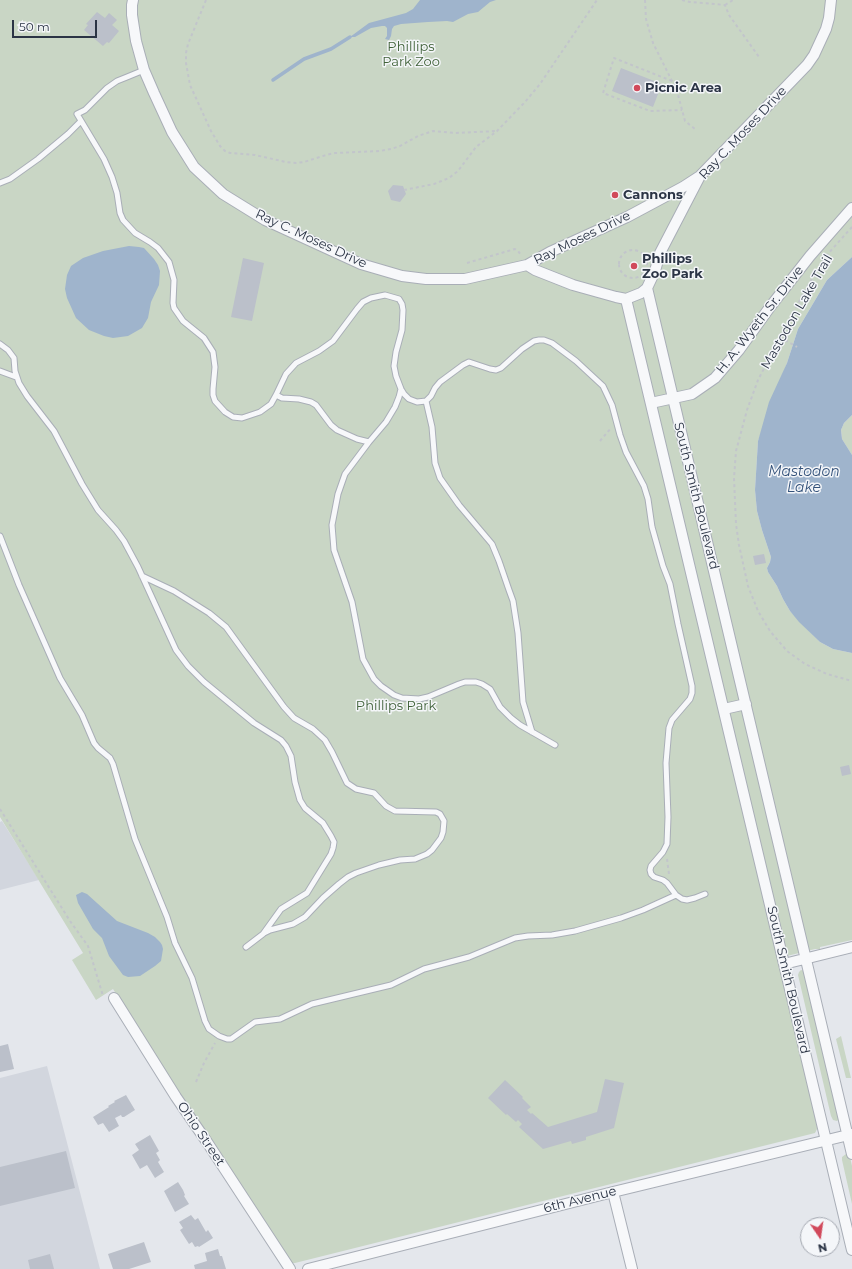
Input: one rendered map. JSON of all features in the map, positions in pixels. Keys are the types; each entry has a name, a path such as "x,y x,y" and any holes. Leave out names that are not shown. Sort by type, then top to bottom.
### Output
{"street":[{"name":"Ray C. Moses Drive","path":"133,0 132,15 136,41 144,70 172,132 194,167 223,194 265,220 361,264 402,276 426,279 465,279 526,265"},
{"name":"Ray C. Moses Drive","path":"647,288 655,271 660,253 700,176 807,65 814,55 826,29 831,0"},
{"name":"Ray Moses Drive","path":"526,265 550,252 627,217 683,187 700,176"},
{"name":"H. A. Wyeth Sr. Drive","path":"651,403 692,394 715,378 739,350 770,306 810,256 852,208"},
{"path":"526,265 572,285 626,299 641,294 647,288"},
{"name":"South Smith Boulevard","path":"647,288 672,399 850,1135 852,1154"},
{"name":"South Smith Boulevard","path":"626,299 852,1250"},
{"path":"724,709 746,704"},
{"path":"784,964 852,947"},
{"name":"Ohio Street","path":"114,998 176,1097 208,1142 290,1269"},
{"name":"6th Avenue","path":"308,1269 613,1192 850,1135"},
{"path":"613,1192 632,1269"}],"lane":[{"path":"144,70 127,76 107,88 91,105 77,114 104,159 112,177 123,220 135,233 158,248 169,262 174,280 174,308 183,321 204,338 213,352 215,367 213,389 215,401 225,412 233,417 242,418 260,412 271,404 286,374 296,363 319,351 333,341 363,302 370,298 385,295 399,299 402,304 402,330 394,366 401,389 409,399 417,402 426,401 440,382 463,365 470,362 496,370 506,364 529,344 539,340 552,343 603,386 612,404 626,452 644,486 648,499 652,527 663,566 670,584 679,632 692,686 690,699 674,717 669,728 666,763 668,817 667,844 666,848 651,866 650,870 654,877 664,880 676,895 682,899 687,900 705,894"},
{"path":"0,183 10,179 33,163 64,138 81,121"},
{"path":"0,344 8,350 14,358 16,377 27,396 54,431 82,484 98,510 124,541 142,576 173,644 188,666 204,682 240,712 265,731 280,740 286,746 291,756 296,787 300,800 305,808 323,823 334,842 331,854 307,893 281,909 263,934"},
{"path":"0,371 16,377"},
{"path":"401,389 399,397 386,422 369,442 346,474 341,484 332,525 334,550 352,602 358,628 362,658 374,679 394,695 402,698 419,699 428,697 465,682 476,682 482,684 490,689 505,712 520,725 555,744"},
{"path":"276,395 282,398 299,399 311,402 316,405 331,425 337,430 357,439 369,442"},
{"path":"426,401 432,427 435,463 439,474 459,505 492,544 500,561 510,590 518,633 523,702 532,732"},
{"path":"0,536 17,580 60,678 82,715 94,743 107,755 113,764 136,839 167,917 175,943 192,978 205,1021 209,1029 219,1036 231,1039 255,1022 280,1020 312,1004 391,984 424,969 469,957 515,938 575,932 643,910 676,895"},
{"path":"142,576 174,591 209,613 226,627 284,708 294,718 313,729 325,740 347,783 356,789 374,793 386,806 395,811 436,812 440,814 444,821 441,838 427,854 415,859 390,862 348,877 323,898 305,917 293,924 270,930 246,948"}],"path":[{"path":"206,0 188,44 186,63 190,85 211,131 220,146 225,151 296,163 304,162 326,154 391,149 400,146 418,136 433,132 455,133 498,131"},
{"path":"404,190 434,184 449,178 458,171 476,147 498,131 540,84 598,0"},
{"path":"645,0 646,19 653,43 677,91 685,121 695,129"},
{"path":"682,0 725,5 733,0"},
{"path":"725,5 729,14 759,57"},
{"path":"672,81 614,58 603,93 650,111 682,110"},
{"name":"Mastodon Lake Trail","path":"852,227 826,256 803,294 758,380 747,410 736,451 734,478 736,524 739,545 748,586 758,611 778,641 805,664 827,674 852,681"},
{"path":"467,263 515,249 521,255"},
{"path":"627,251 640,251 647,258 648,263 646,271 643,275 634,278 625,276 620,268 620,258 627,251"},
{"path":"780,337 797,346"},
{"path":"600,441 611,428 615,417"},
{"path":"0,809 70,921 88,946 103,996"},
{"path":"666,848 669,873 667,883"},
{"path":"196,1082 204,1063 219,1036"}],"shaded area":[{"path":"2,821 39,880 0,890 0,822"},
{"path":"47,1066 100,1269 0,1269 0,1078"}],"green space":[{"name":"Phillips Park","path":"0,0 852,0 852,257 827,280 798,329 758,441 755,490 757,511 771,557 767,568 768,572 790,611 820,642 833,649 852,653 852,940 779,958 818,1127 815,1133 291,1263 287,1261 113,989 96,1000 72,960 83,953 0,817"},
{"path":"852,415 852,455 842,439 841,430 844,423"},
{"path":"801,970 804,971 839,1119 837,1121 833,1120 831,1116 798,975"},
{"path":"841,1036 851,1078 846,1078 836,1039"},
{"path":"846,1154 850,1157 852,1166 852,1204 842,1160 842,1157"}],"water":[{"path":"420,0 496,0 490,2 478,12 468,14 453,22 428,22 394,26 389,40 385,39 387,36 387,28 385,26 371,28 355,37 350,37 369,23 406,13 413,9"},
{"path":"129,246 144,248 154,259 160,271 159,285 151,302 148,318 142,328 128,336 113,338 104,336 89,330 76,318 67,298 65,289 67,275 71,266 83,258 103,251"},
{"name":"Mastodon Lake","path":"852,257 852,415 844,423 841,430 842,439 852,455 852,653 833,649 820,642 790,611 768,572 767,568 771,557 757,511 755,490 758,441 769,402 787,363 798,329 827,280"},
{"path":"82,892 87,894 117,921 155,937 162,945 163,949 161,961 140,976 128,977 123,975 109,956 102,938 93,929 78,903 76,895"}],"building":[{"path":"97,12 105,18 109,13 117,20 112,25 119,31 109,43 107,42 103,46 84,30 88,25 86,24"},
{"name":"Picnic Area","path":"621,68 662,84 653,107 612,91"},
{"path":"393,185 403,186 406,194 400,202 391,200 388,191"},
{"path":"243,258 264,263 252,321 231,317"},
{"path":"764,554 766,563 755,565 753,556"},
{"path":"849,765 851,774 842,776 840,767"},
{"path":"8,1044 14,1069 0,1072 0,1046"},
{"path":"605,1079 624,1083 614,1128 586,1137 586,1140 572,1144 571,1141 543,1149 519,1127 522,1124 518,1120 516,1122 507,1114 506,1115 488,1098 505,1080 531,1107 527,1110 548,1127 597,1112"},
{"path":"126,1095 135,1110 124,1117 121,1115 115,1118 119,1126 109,1132 103,1123 98,1125 93,1117 109,1107 108,1106 115,1102 114,1101"},
{"path":"150,1135 159,1151 156,1153 160,1160 158,1162 164,1172 155,1178 147,1165 140,1169 132,1155 139,1150 135,1144"},
{"path":"66,1151 75,1188 0,1206 0,1167"},
{"path":"178,1182 189,1204 175,1212 164,1191"},
{"path":"191,1215 195,1220 198,1218 206,1232 208,1230 213,1238 199,1247 195,1247 192,1242 189,1244 180,1230 183,1228 179,1222"},
{"path":"144,1242 151,1262 129,1269 113,1269 108,1254"},
{"path":"218,1249 226,1269 195,1269 194,1265 207,1261 205,1253"},
{"path":"50,1254 54,1269 30,1269 28,1260"}],"waterway":[{"path":"273,80 304,59 331,49 350,37"}],"place":[{"name":"Picnic Area","path":"637,88"},
{"name":"Cannons","path":"615,195"},
{"name":"Phillips Zoo Park","path":"634,266"}],"park label":[{"name":"Phillips Park Zoo","path":"411,54"}]}
